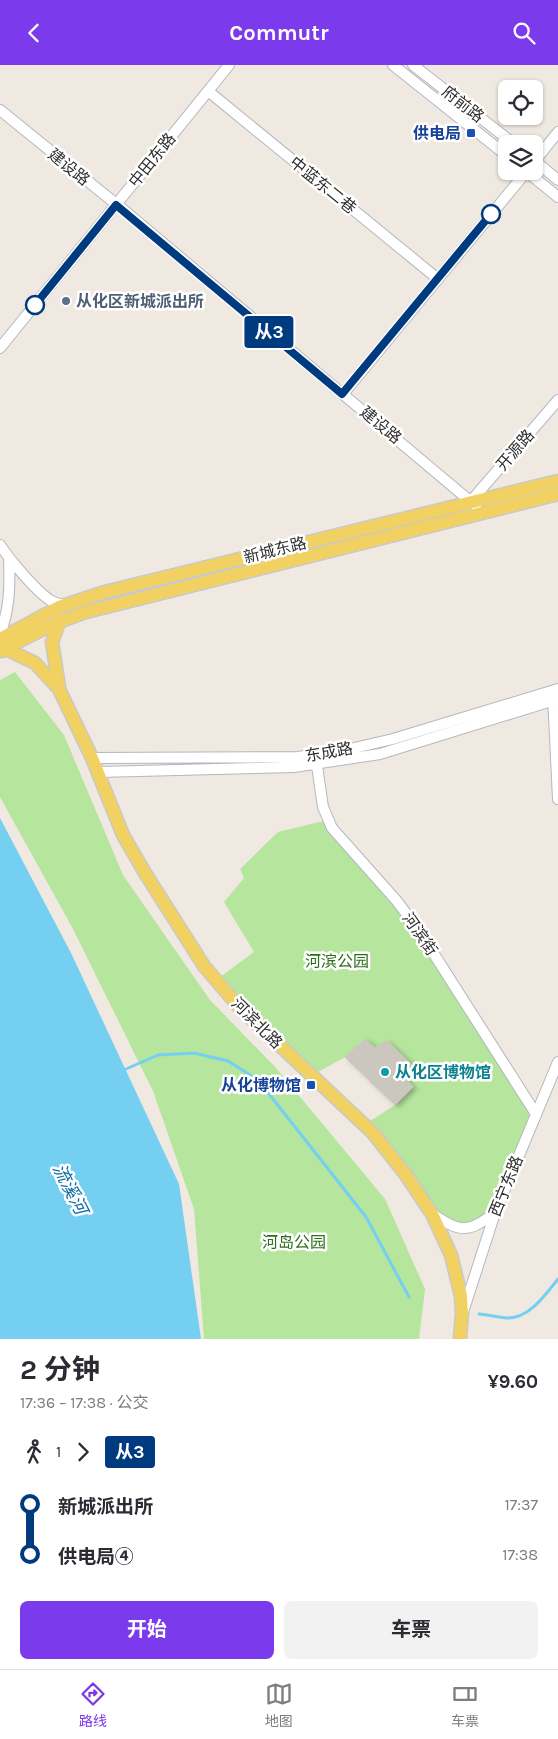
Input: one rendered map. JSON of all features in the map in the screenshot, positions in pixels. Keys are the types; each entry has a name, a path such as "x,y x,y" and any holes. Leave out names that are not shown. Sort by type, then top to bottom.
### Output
{"main road":[{"name":"新城东路","path":"2,647 40,616 65,605 114,590 558,481"},
{"name":"新城东路","path":"2,647 60,620 86,612 558,494"},
{"name":"河滨北路","path":"59,689 52,642 60,620"},
{"name":"河滨北路","path":"2,647 35,663 59,689 92,758 123,835 204,966 239,1007 373,1133 406,1175 432,1214 451,1255 461,1295 460,1339"}],"street":[{"name":"中田东路","path":"0,348 229,65"},
{"name":"府前路","path":"393,65 498,149"},
{"name":"府前路","path":"413,65 502,135"},
{"name":"中蓝东二巷","path":"208,91 438,279"},
{"name":"建设路","path":"0,109 471,501 483,513"},
{"path":"543,150 558,132"},
{"path":"543,168 558,180"},
{"path":"342,394 519,180"},
{"path":"537,180 558,197"},
{"name":"开源路","path":"471,501 558,400"},
{"path":"0,545 9,559 51,602 65,605"},
{"path":"0,634 10,588 9,559"},
{"path":"555,694 558,799"},
{"name":"东成路","path":"92,758 298,757 316,759 380,754 555,694"},
{"name":"东成路","path":"98,772 294,767 316,759"},
{"name":"河滨街","path":"316,759 319,790 323,807 332,828 396,900 418,929 536,1114"},
{"name":"西宁东路","path":"462,1313 495,1213 558,1062"},
{"path":"432,1214 446,1223 462,1229 476,1227 495,1213"}],"green space":[{"name":"河岛公园","path":"15,672 64,735 123,875 210,1000 276,1068 385,1199 425,1289 419,1339 204,1339 194,1209 153,1091 73,929 0,797 0,680"},
{"name":"河滨公园","path":"328,820 396,900 536,1114 495,1213 476,1227 446,1223 364,1125 395,1105 412,1087 404,1077 414,1067 387,1041 375,1048 364,1039 345,1057 311,1076 216,980 254,952 224,902 244,878 240,869 278,832"}],"water":[{"name":"流溪河","path":"0,818 71,953 179,1184 201,1339 0,1339"}],"building":[{"name":"从化区博物馆","path":"365,1039 375,1048 387,1041 414,1067 404,1077 413,1087 395,1105 345,1057"}],"waterway":[{"path":"126,1069 158,1055 194,1053 228,1061 258,1080 366,1217 409,1297"},
{"path":"479,1314 507,1318 522,1315 536,1305 558,1279"}],"bus line":[{"name":"从3","path":"35,305 116,205 342,394 491,214"}],"place":[{"name":"供电局","path":"471,133"},
{"name":"从化区新城派出所","path":"66,301"},
{"name":"从化区博物馆","path":"385,1072"},
{"name":"从化博物馆","path":"311,1085"}]}
